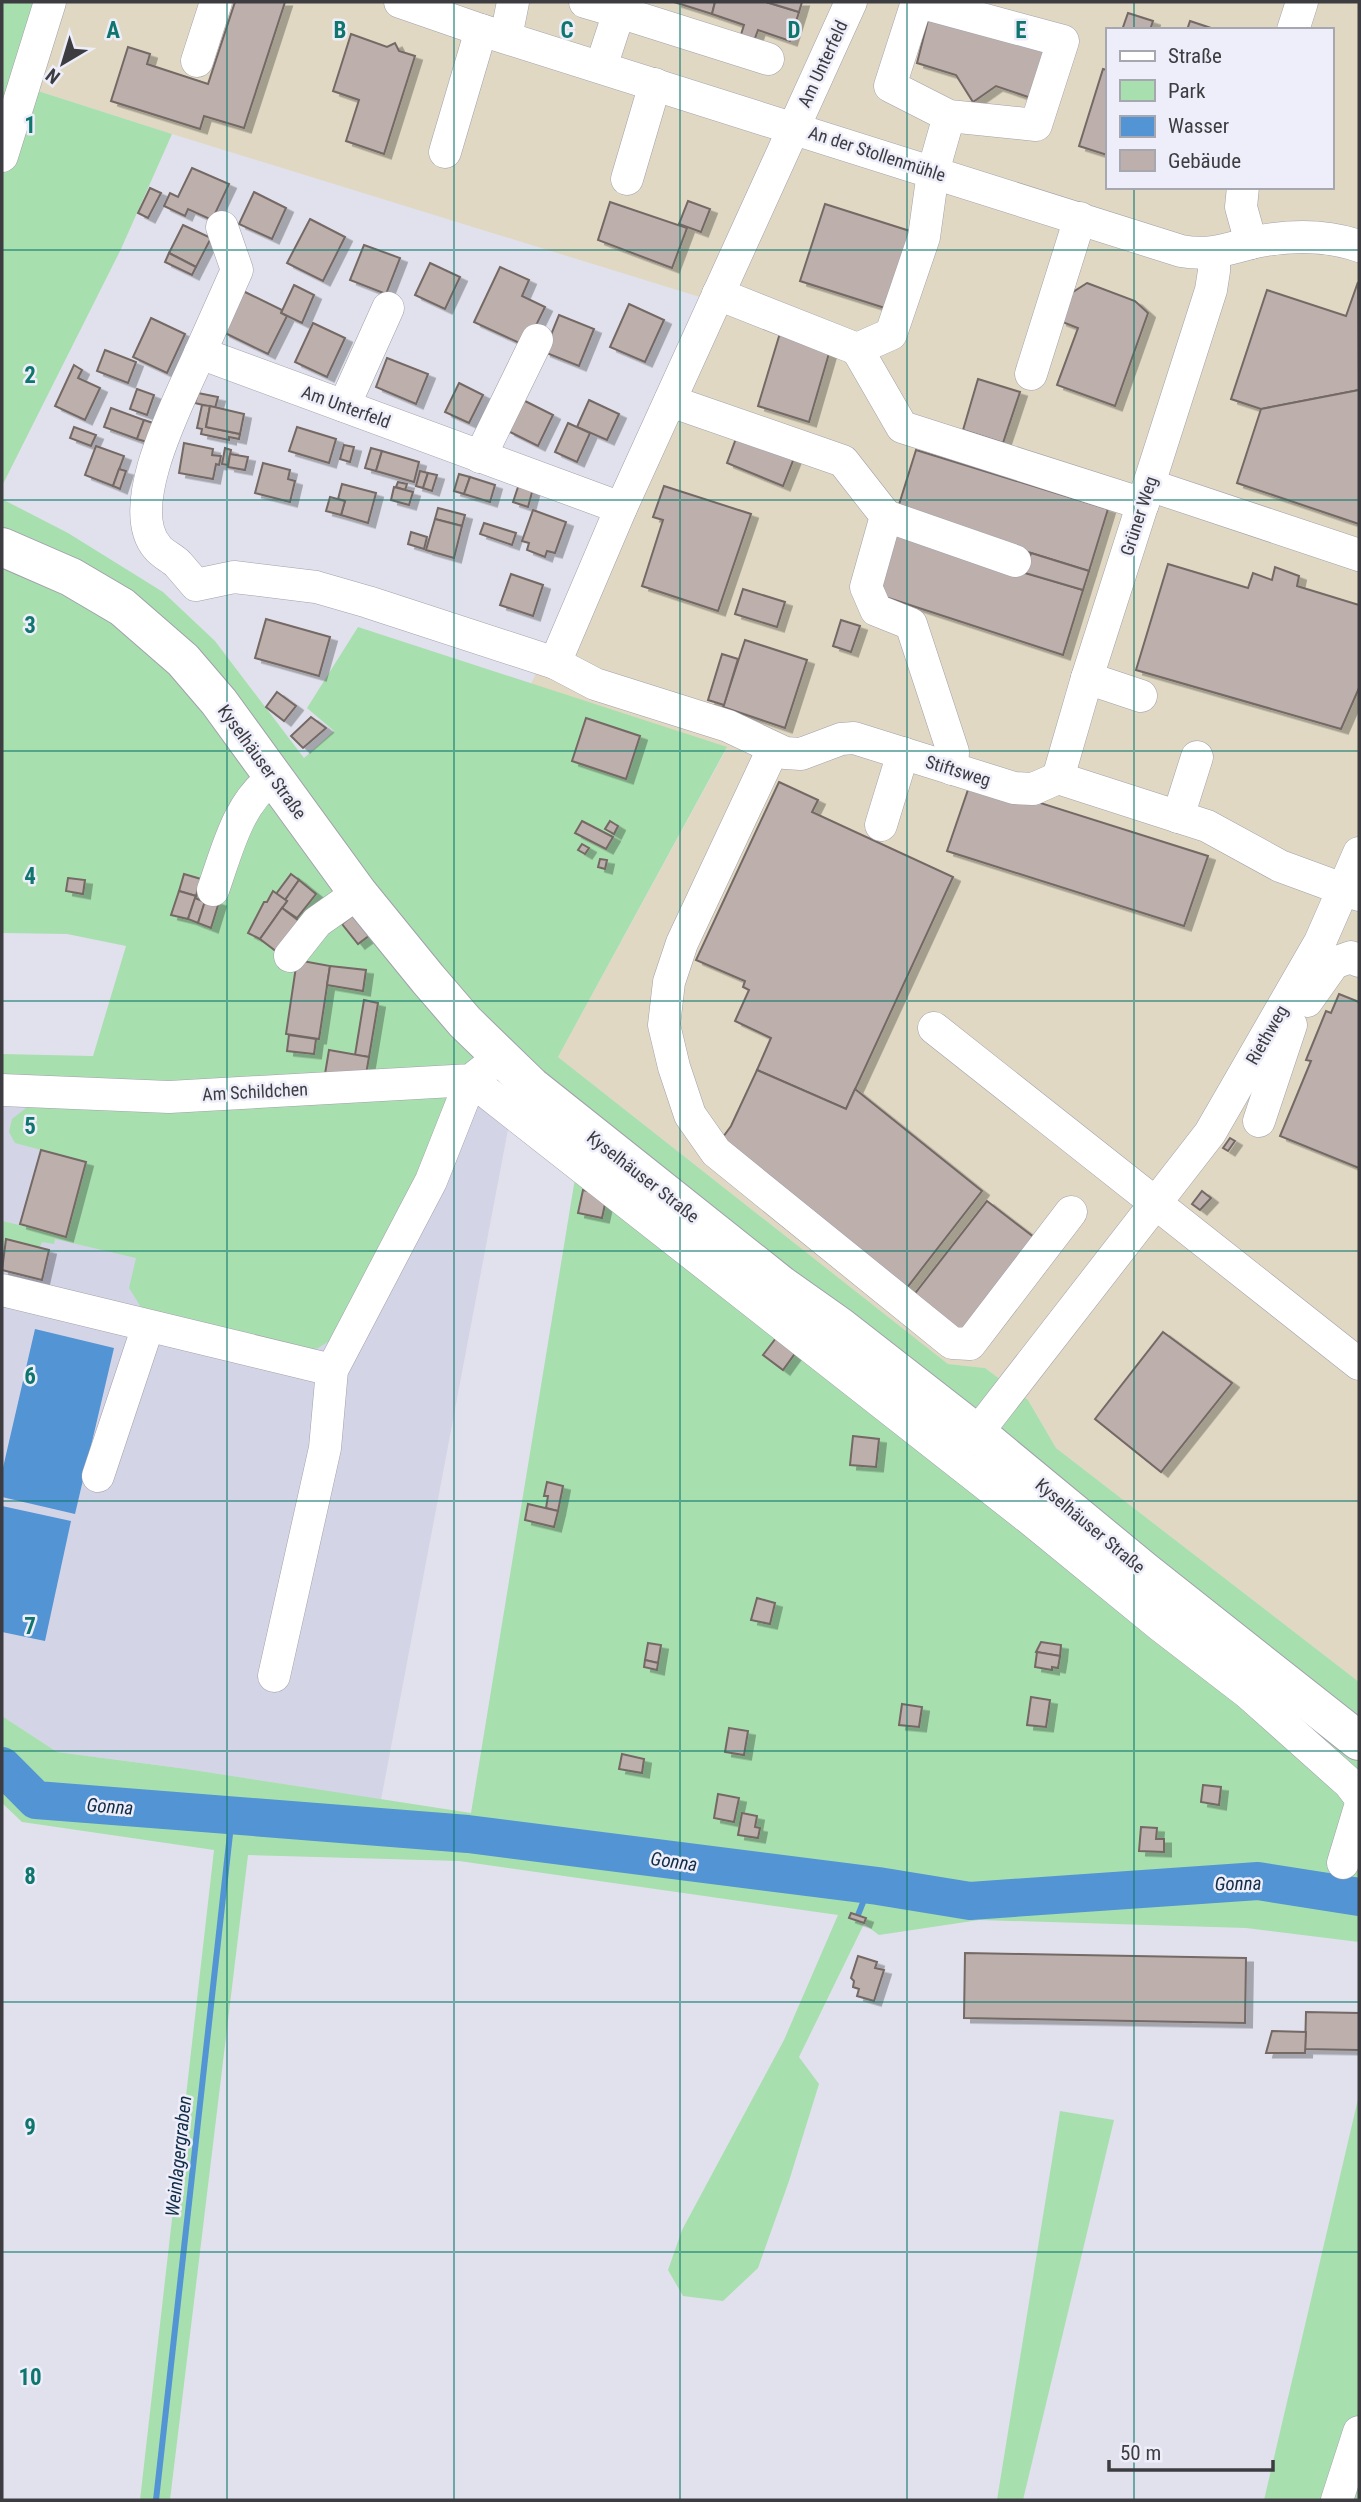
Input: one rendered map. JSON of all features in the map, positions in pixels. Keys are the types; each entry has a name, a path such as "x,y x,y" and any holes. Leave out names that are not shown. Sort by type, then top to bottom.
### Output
{"main road":[{"name":"Kyselhäuser Straße","path":"2,547 71,577 122,607 183,660 219,702 358,893 450,1006 484,1068 568,1118 751,1281 863,1344 978,1448 1144,1571 1359,1741"}],"street":[{"path":"2,156 50,2"},
{"path":"197,61 216,2"},
{"name":"An der Stollenmühle","path":"400,2 1181,250 1214,253 1291,236 1333,239 1359,246"},
{"path":"445,152 494,33 513,2"},
{"path":"585,2 768,59"},
{"name":"Am Unterfeld","path":"555,663 621,509 851,2"},
{"path":"918,2 1063,41 1036,125 948,116 890,86 918,2"},
{"path":"1294,28 1302,2"},
{"path":"601,67 620,12"},
{"path":"627,179 656,84"},
{"path":"857,349 891,334 924,237 933,172 948,116"},
{"path":"1243,189 1241,206 1251,243"},
{"path":"1031,374 1080,218"},
{"path":"222,228 237,270 159,450 146,492 145,520 156,547 177,563 195,585 234,577 316,587 555,663"},
{"name":"Grüner Weg","path":"1058,778 1087,678 1211,290 1214,253"},
{"path":"718,294 857,349 902,427 1359,555"},
{"path":"344,406 388,308"},
{"path":"480,457 537,340"},
{"name":"Am Unterfeld","path":"200,353 621,509"},
{"path":"670,401 843,461 886,516 1015,561"},
{"path":"886,516 866,587 876,610 911,624 953,752 952,769"},
{"name":"Stiftsweg","path":"555,663 595,684 728,726 785,753 801,754 841,739 854,738 1024,790 1058,778"},
{"path":"1087,678 1141,696"},
{"path":"773,749 682,943 669,982 664,1026 690,1115 716,1152 952,1343 970,1344 1072,1212"},
{"path":"881,825 903,753"},
{"path":"1178,817 1197,757"},
{"path":"214,890 236,827 246,808 260,787 273,778"},
{"path":"1058,778 1207,826 1280,866 1352,892"},
{"name":"Riethweg","path":"978,1448 1216,1123 1284,1021 1320,942 1352,892 1359,853"},
{"path":"290,957 317,922 358,893"},
{"path":"1259,1121 1284,1021 1334,963 1350,957 1359,961"},
{"path":"934,1028 1359,1364"},
{"path":"274,1676 325,1448 332,1370 431,1181 484,1068"},
{"name":"Am Schildchen","path":"4,1099 169,1097 484,1068"},
{"path":"2,1290 332,1370"},
{"path":"98,1476 148,1326"},
{"path":"978,1448 1349,1783 1359,1796"},
{"path":"1343,1863 1359,1810"},
{"path":"1337,2500 1359,2432"}],"shaded area":[{"path":"35,2 1359,2 1359,1682 1056,1448 1028,1400 985,1368 948,1364 558,1057 727,748 531,684 703,298 10,82"},
{"path":"451,1091 510,1119 381,1800 187,1769 57,1752 2,1716 2,1098"}],"green space":[{"path":"2,2 35,2 10,82 172,134 121,249 2,486"},
{"path":"2,499 68,533 163,592 215,641 304,758 334,731 307,708 358,627 727,747 558,1057 948,1364 985,1368 1028,1400 1056,1448 1359,1682 1359,1942 1246,1928 979,1920 879,1935 864,1924 799,2057 819,2084 758,2268 723,2301 683,2296 668,2270 682,2230 784,2040 838,1915 459,1861 248,1855 170,2500 140,2500 214,1850 22,1822 2,1803 2,1716 57,1752 187,1769 471,1813 576,1172 510,1119 471,1102 333,1339 303,1353 147,1317 129,1288 136,1258 55,1239 54,1244 42,1242 40,1247 6,1240 2,1256 2,1221 66,1236 86,1162 15,1143 9,1132 12,1119 43,1100 2,1098 2,1054 93,1056 126,946 67,934 2,933"},
{"path":"1359,2095 1359,2500 1264,2500"},
{"path":"1060,2111 1114,2120 1023,2500 997,2500"}],"water":[{"path":"35,1329 114,1348 75,1514 2,1497 2,1472"},
{"path":"2,1506 71,1521 45,1641 2,1632"}],"building":[{"path":"235,2 285,2 244,128 204,116 200,129 111,101 128,47 150,54 147,64 208,84"},
{"path":"674,2 715,2 712,14"},
{"path":"715,2 766,2 799,12 790,41 758,30 754,41 739,41 744,25 712,14"},
{"path":"766,2 802,2 799,12"},
{"path":"930,12 1046,46 1031,98 996,86 973,102 956,75 917,63"},
{"path":"1128,13 1153,21 1151,28 1123,28"},
{"path":"1190,21 1211,28 1188,28"},
{"path":"351,34 387,47 395,43 399,51 415,56 384,154 346,141 359,100 333,91"},
{"path":"1103,69 1106,70 1106,155 1079,146"},
{"path":"192,168 229,184 212,220 188,209 185,216 164,206 170,193 178,197"},
{"path":"150,188 161,193 148,218 138,213"},
{"path":"254,192 286,208 272,239 239,224"},
{"path":"688,201 710,209 701,232 679,224"},
{"path":"610,202 687,228 672,268 598,240"},
{"path":"825,204 913,232 888,309 800,281"},
{"path":"310,219 345,237 323,281 287,263"},
{"path":"183,225 211,238 196,267 169,253"},
{"path":"364,245 400,258 386,294 350,280"},
{"path":"169,253 196,267 192,275 165,262"},
{"path":"430,263 460,277 445,309 415,295"},
{"path":"500,267 529,280 522,296 545,307 526,346 474,322"},
{"path":"1358,282 1359,390 1261,409 1231,399 1267,290 1346,316"},
{"path":"1087,283 1135,301 1148,313 1115,406 1057,385 1078,328 1060,321 1070,294"},
{"path":"294,285 314,295 302,323 281,313"},
{"path":"243,291 282,310 281,313 287,316 268,354 223,332"},
{"path":"629,304 664,320 645,362 610,347"},
{"path":"559,315 594,329 579,366 544,352"},
{"path":"151,318 185,334 167,373 133,357"},
{"path":"313,323 345,338 327,377 295,362"},
{"path":"780,333 830,350 809,422 758,406"},
{"path":"105,350 136,362 128,383 97,371"},
{"path":"387,358 428,374 416,404 376,387"},
{"path":"74,365 82,370 78,378 100,388 85,420 55,406"},
{"path":"978,379 1020,392 1003,443 963,430"},
{"path":"459,383 483,395 469,423 445,412"},
{"path":"137,389 154,395 147,415 130,409"},
{"path":"1359,390 1359,524 1237,483 1261,409"},
{"path":"198,393 218,397 215,408 195,403"},
{"path":"523,400 553,415 538,446 508,431"},
{"path":"589,400 619,414 607,440 577,427"},
{"path":"202,405 210,406 206,427 240,434 239,439 229,437 229,440 201,434 202,429 197,428"},
{"path":"210,406 244,414 240,434 206,427"},
{"path":"111,408 144,420 137,439 104,427"},
{"path":"144,420 153,423 147,442 137,439"},
{"path":"568,423 590,433 577,462 555,452"},
{"path":"74,427 96,435 91,446 70,438"},
{"path":"297,427 336,439 329,463 289,451"},
{"path":"738,433 796,453 783,486 727,463"},
{"path":"184,443 213,449 212,455 221,456 213,479 179,473"},
{"path":"344,445 354,447 350,462 340,459"},
{"path":"96,446 124,456 113,486 85,475"},
{"path":"225,448 231,450 228,465 222,464"},
{"path":"371,448 382,451 376,471 365,468"},
{"path":"916,450 1108,509 1089,571 897,511"},
{"path":"382,451 419,462 414,482 376,471"},
{"path":"230,454 248,457 245,470 228,467"},
{"path":"263,463 290,470 288,479 295,481 290,502 255,493"},
{"path":"119,469 126,471 120,489 113,486"},
{"path":"420,471 428,473 423,488 416,486"},
{"path":"428,473 437,475 432,491 423,488"},
{"path":"459,474 470,477 464,494 454,491"},
{"path":"470,477 495,485 490,502 464,494"},
{"path":"520,481 534,485 528,507 513,502"},
{"path":"398,482 407,484 405,490 396,487"},
{"path":"342,484 376,493 368,523 341,515 345,501 338,499"},
{"path":"664,486 751,514 718,611 642,586 663,520 653,517"},
{"path":"394,487 413,492 409,505 391,500"},
{"path":"330,497 345,501 341,515 326,511"},
{"path":"438,508 465,515 462,526 435,519"},
{"path":"533,510 566,522 555,553 547,551 545,557 527,550 529,543 522,541"},
{"path":"435,519 462,526 454,558 426,550"},
{"path":"484,523 516,533 512,545 480,534"},
{"path":"411,532 427,537 424,549 408,544"},
{"path":"894,533 1083,590 1063,655 873,593"},
{"path":"1031,553 1089,571 1083,590 1025,573"},
{"path":"1168,564 1248,588 1253,573 1272,580 1275,567 1299,576 1297,586 1359,605 1359,688 1341,729 1136,670"},
{"path":"511,574 543,585 533,616 500,605"},
{"path":"743,589 785,602 777,627 735,614"},
{"path":"266,619 330,637 319,676 255,658"},
{"path":"841,620 860,626 851,652 833,646"},
{"path":"745,640 807,660 785,728 723,707"},
{"path":"722,654 738,659 724,705 708,700"},
{"path":"277,692 296,706 284,721 266,707"},
{"path":"311,717 326,728 303,748 291,736"},
{"path":"586,718 640,736 626,779 572,761"},
{"path":"971,781 1208,856 1184,926 947,851"},
{"path":"779,782 818,800 812,812 953,877 846,1109 757,1070 771,1038 735,1021 749,990 743,987 745,981 696,960"},
{"path":"582,821 613,837 606,849 575,833"},
{"path":"610,821 618,826 614,834 605,829"},
{"path":"582,844 589,848 585,854 578,850"},
{"path":"600,859 607,860 605,869 598,867"},
{"path":"184,874 201,879 196,896 179,891"},
{"path":"291,874 299,880 285,900 276,894"},
{"path":"68,878 85,880 83,894 66,891"},
{"path":"299,880 316,894 297,918 282,908"},
{"path":"179,891 196,896 188,919 171,915"},
{"path":"273,891 287,901 260,939 248,933 264,902 267,902"},
{"path":"195,898 205,902 198,923 188,919"},
{"path":"206,898 219,902 211,928 198,923"},
{"path":"282,908 299,921 277,952 260,939"},
{"path":"354,914 370,935 358,944 342,924"},
{"path":"297,960 330,966 319,1039 286,1034"},
{"path":"330,966 366,970 363,991 327,985"},
{"path":"1339,994 1359,1002 1359,1168 1280,1136 1311,1061 1306,1060 1326,1011 1331,1013"},
{"path":"364,1000 378,1003 369,1057 355,1055"},
{"path":"289,1035 316,1039 314,1054 287,1051"},
{"path":"329,1050 369,1057 365,1080 325,1074"},
{"path":"757,1070 846,1109 855,1089 982,1191 906,1289 718,1144 731,1126"},
{"path":"1230,1138 1235,1141 1228,1151 1223,1148"},
{"path":"41,1150 86,1162 66,1237 20,1224"},
{"path":"583,1190 607,1195 602,1218 578,1213"},
{"path":"1202,1191 1211,1198 1200,1210 1192,1204"},
{"path":"987,1201 1035,1238 960,1333 913,1296"},
{"path":"6,1239 49,1250 42,1280 2,1270"},
{"path":"1163,1332 1232,1383 1161,1472 1095,1419"},
{"path":"776,1338 796,1352 783,1370 763,1355"},
{"path":"853,1436 879,1439 876,1467 850,1465"},
{"path":"547,1482 563,1486 558,1511 546,1508 548,1496 544,1496"},
{"path":"528,1504 558,1511 554,1527 525,1520"},
{"path":"757,1598 775,1603 770,1624 751,1620"},
{"path":"1041,1642 1061,1645 1060,1656 1036,1652"},
{"path":"648,1643 661,1645 658,1663 645,1660"},
{"path":"1037,1652 1060,1656 1058,1668 1052,1667 1052,1670 1035,1667"},
{"path":"645,1660 658,1663 657,1670 644,1667"},
{"path":"1031,1697 1050,1700 1046,1727 1027,1725"},
{"path":"902,1704 922,1707 919,1727 899,1725"},
{"path":"729,1728 748,1731 744,1755 725,1752"},
{"path":"622,1754 644,1759 642,1773 619,1769"},
{"path":"1203,1785 1221,1787 1219,1805 1201,1802"},
{"path":"718,1794 739,1798 734,1822 714,1818"},
{"path":"742,1813 757,1816 755,1827 760,1828 758,1838 738,1835"},
{"path":"1141,1827 1157,1828 1156,1839 1164,1839 1164,1852 1139,1851"},
{"path":"851,1913 866,1918 864,1923 849,1918"},
{"path":"965,1953 1246,1958 1245,2023 964,2018"},
{"path":"858,1956 877,1962 875,1968 884,1970 874,2001 857,1996 859,1989 853,1987 854,1981 851,1978"},
{"path":"1306,2012 1359,2013 1359,2050 1305,2049"},
{"path":"1272,2031 1306,2032 1305,2053 1266,2053"}],"waterway":[{"name":"Gonna","path":"2,1766 36,1800 468,1834 878,1886 970,1901 1258,1881 1359,1897"},
{"name":"Weinlagergraben","path":"156,2500 232,1816"},
{"path":"858,1915 870,1885"}]}
